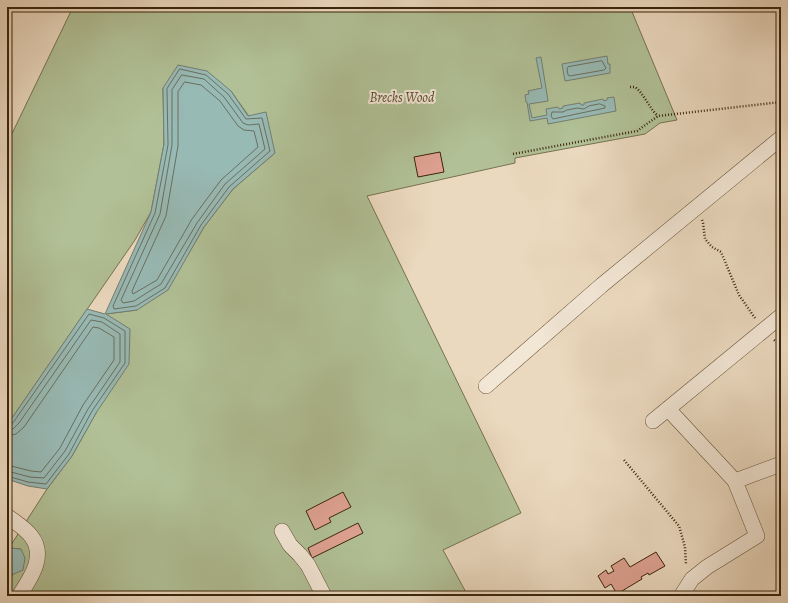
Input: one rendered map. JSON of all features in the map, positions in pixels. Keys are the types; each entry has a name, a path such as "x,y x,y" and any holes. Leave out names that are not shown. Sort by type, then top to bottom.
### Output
{"street":[{"path":"486,386 602,285 781,138"},
{"path":"654,422 781,316"},
{"path":"668,410 735,481 757,536 707,567 692,579 684,593 685,596"},
{"path":"735,481 781,464"},
{"path":"7,516 32,537 38,554 37,564 29,581 19,596"},
{"path":"282,531 290,545 308,566 324,596"}],"path":[{"path":"630,87 635,87 640,90 654,113 658,116"},
{"path":"514,154 637,131 658,116 781,102"},
{"path":"694,210 703,223 705,239 712,247 721,252 739,295 754,318 781,346"},
{"path":"624,460 679,526 685,547 685,568"}],"green space":[{"name":"Brecks Wood","path":"73,7 630,7 677,120 660,123 645,134 515,158 515,163 367,196 521,513 443,550 468,596 7,596 7,577 12,576 21,549 9,548 47,489 72,456 96,413 105,314 137,310 187,256 204,227 233,189 275,153 231,91 163,88 164,144 151,212 135,240 12,418 7,423 7,144"}],"water":[{"path":"607,56 608,64 610,64 610,73 565,81 562,64"},
{"path":"541,57 548,101 529,104 532,118 547,115 546,109 558,107 559,109 563,108 563,106 580,103 581,105 584,105 584,103 603,99 604,101 607,100 607,98 614,97 616,111 548,124 547,118 530,121 525,95 529,94 528,91 542,88 536,58"},
{"path":"178,65 207,71 231,91 248,116 266,112 275,153 233,189 204,227 168,290 137,310 106,314 130,329 129,364 96,413 72,456 47,489 28,486 7,479 7,423 12,418 87,309 105,314 151,212 164,144 163,88"},
{"path":"7,549 21,549 25,558 23,570 7,577"}],"building":[{"path":"440,152 444,172 418,177 414,157"},
{"path":"343,492 351,507 329,518 331,522 315,530 306,511"},
{"path":"358,523 363,533 312,558 308,548"},
{"path":"656,552 665,566 649,575 648,573 641,577 642,579 617,594 611,584 605,588 598,576 606,570 608,574 614,571 611,566 624,558 630,567"}]}
